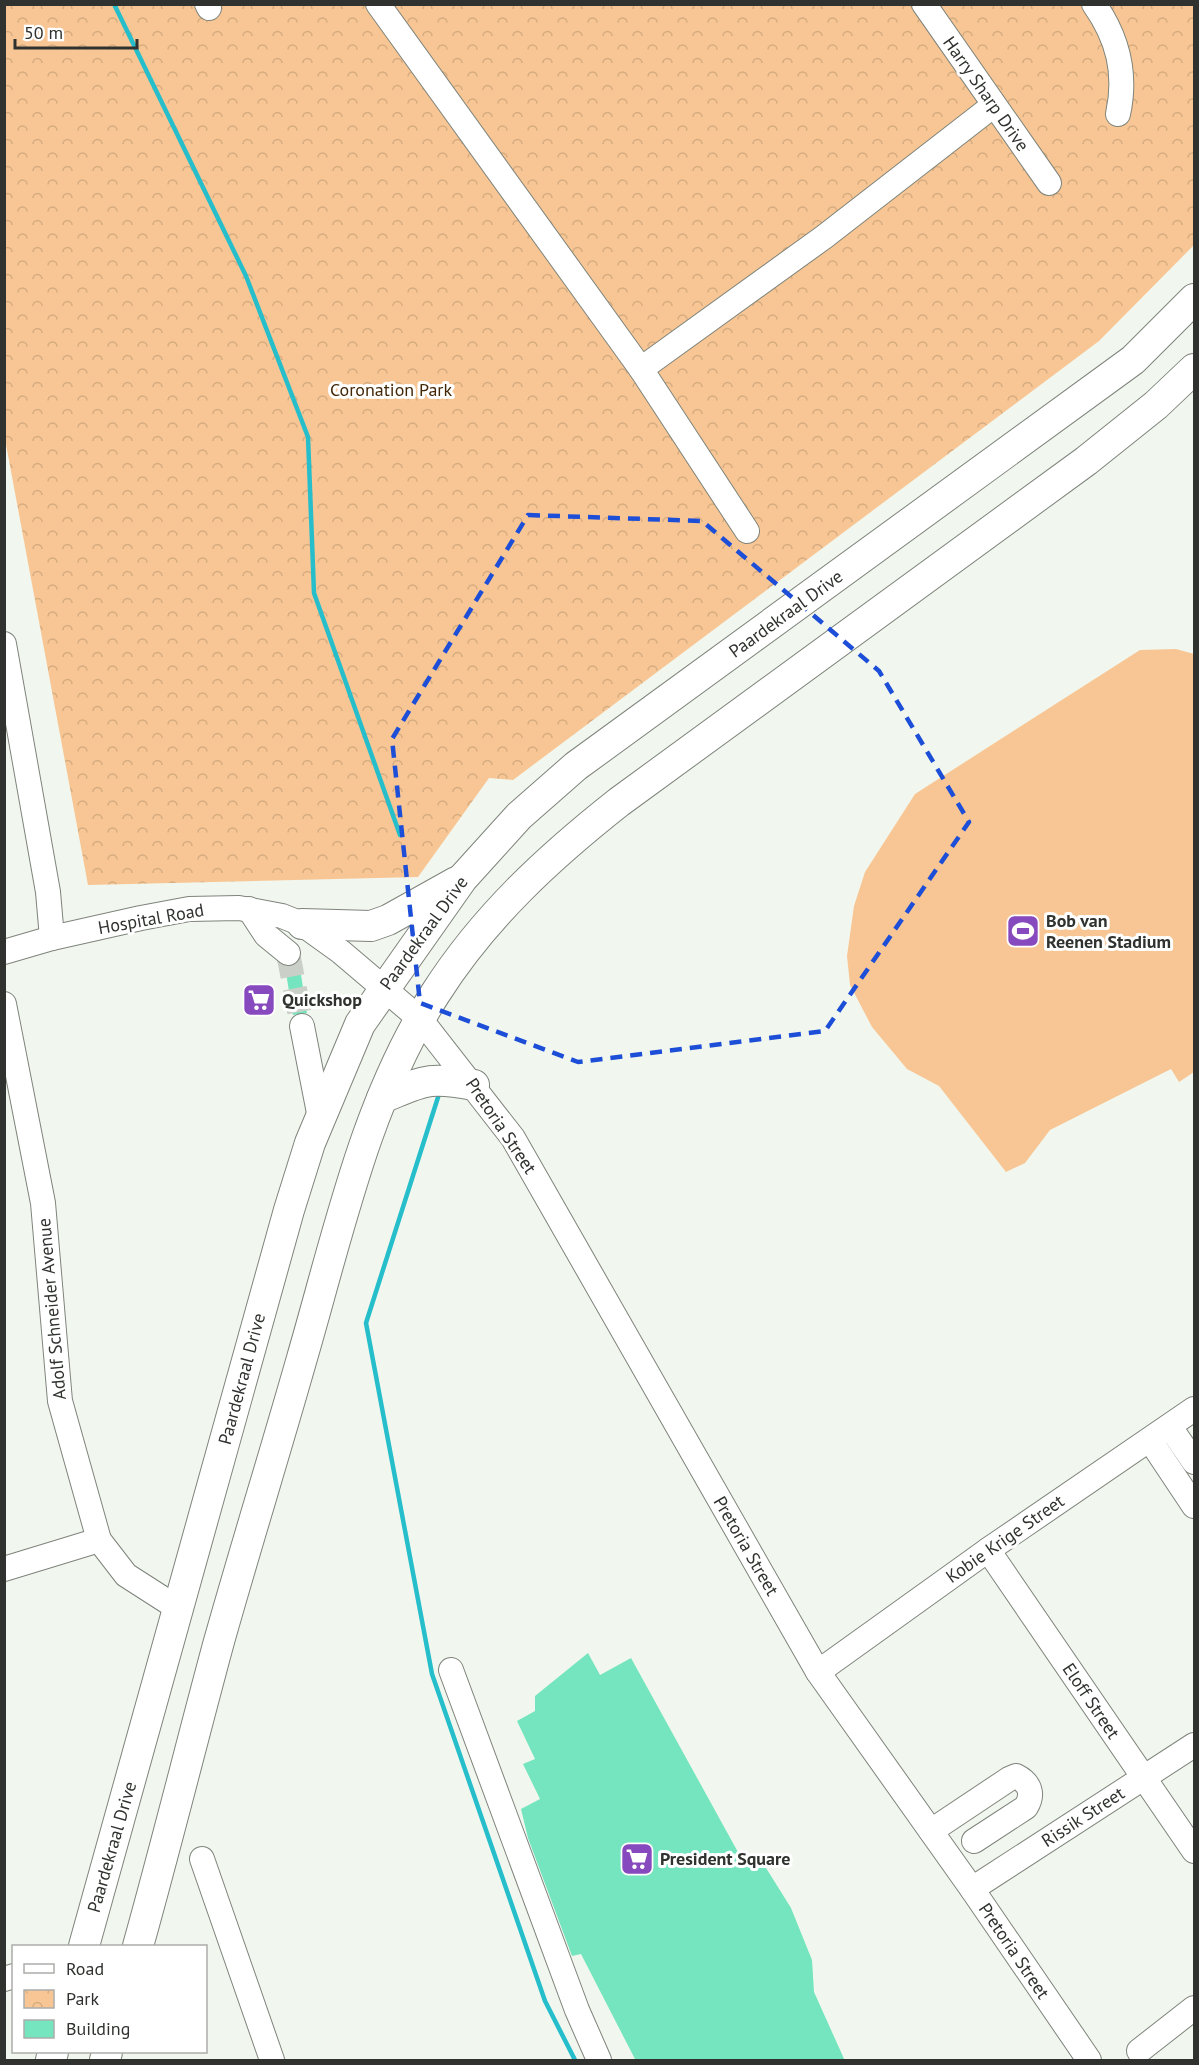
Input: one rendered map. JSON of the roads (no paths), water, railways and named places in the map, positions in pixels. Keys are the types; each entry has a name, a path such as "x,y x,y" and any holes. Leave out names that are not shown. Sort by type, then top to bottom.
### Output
{"main road":[{"name":"Paardekraal Drive","path":"85,1945 289,1210 320,1118 360,1024 384,988 462,879 519,816 576,766 1133,360 1194,299"},
{"path":"139,1945 218,1646 354,1179 382,1098 433,996 495,913 562,848 619,802 1086,461 1156,405 1194,369"},
{"path":"303,924 371,926 388,920 462,879"},
{"path":"382,1098 420,1081 442,1080 474,1085"}],"street":[{"path":"378,4 641,369 747,531"},
{"name":"Harry Sharp Drive","path":"924,4 1049,183"},
{"path":"1094,4 1116,43 1122,73 1118,114"},
{"path":"641,369 824,237 994,105"},
{"path":"4,644 48,892 52,938"},
{"name":"Hospital Road","path":"4,952 52,938 189,909 249,909 282,916 303,924 384,988"},
{"path":"249,909 266,935 288,953"},
{"name":"Pretoria Street","path":"384,988 422,1020 513,1138 818,1672 972,1889 1089,2061"},
{"name":"Adolf Schneider Avenue","path":"4,1004 43,1203 60,1401 99,1540 126,1575 179,1609"},
{"path":"302,1026 306,1057 320,1118"},
{"name":"Kobie Krige Street","path":"818,1672 988,1550 1194,1409"},
{"path":"1160,1434 1194,1462"},
{"path":"1160,1434 1194,1506"},
{"path":"4,1569 99,1540"},
{"name":"Eloff Street","path":"988,1550 1194,1851"},
{"path":"451,1670 577,2010 599,2061"},
{"name":"Rissik Street","path":"972,1889 1194,1745"},
{"path":"931,1831 1009,1779 1016,1776 1022,1779 1030,1789 1031,1799 1026,1807 974,1841"},
{"path":"202,1859 272,2061"},
{"path":"1139,2051 1194,2008"},
{"path":"1059,2018 1078,2061"}],"waterway":[{"path":"114,4 246,276 308,437 314,593 400,835"},
{"path":"440,1091 366,1323 432,1674 545,2001 575,2060"}],"tunnel":[{"path":"288,953 302,1026"}],"place":[{"name":"Bob van Reenen Stadium","path":"1023,931"},
{"name":"Quickshop","path":"259,1000"},
{"name":"President Square","path":"637,1859"}],"park label":[{"name":"Coronation Park","path":"391,390"}]}
